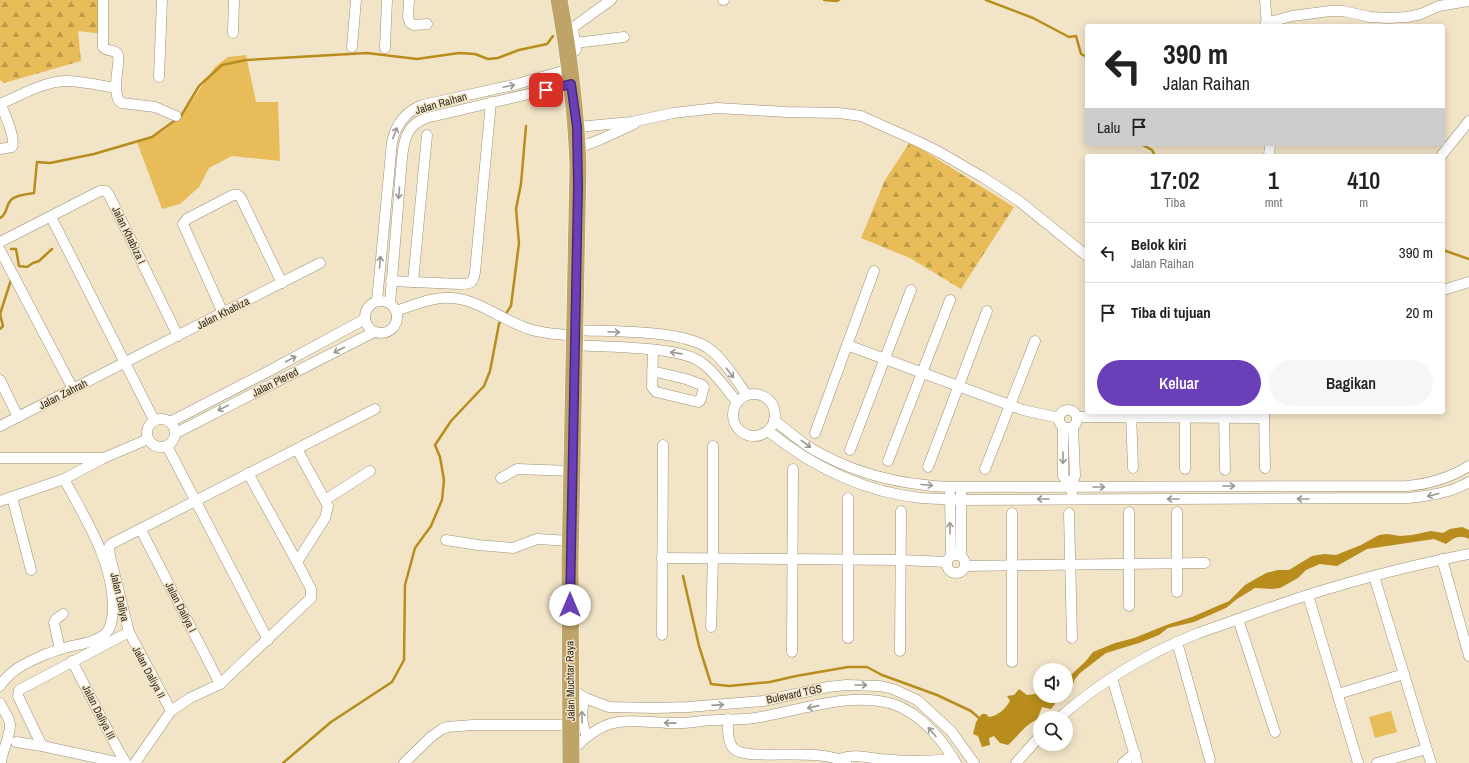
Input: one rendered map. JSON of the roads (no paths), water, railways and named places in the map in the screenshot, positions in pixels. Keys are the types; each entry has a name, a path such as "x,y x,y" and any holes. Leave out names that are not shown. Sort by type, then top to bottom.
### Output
{"highway":[{"name":"Jalan Muchtar Raya","path":"560,7 570,58 578,148 569,593 571,758"}],"street":[{"path":"103,0 103,47 105,50 115,52 118,58 115,88 117,98 122,103 155,107 176,116"},
{"path":"159,77 162,0"},
{"path":"233,33 234,0"},
{"path":"352,47 356,0"},
{"path":"385,48 387,0"},
{"path":"409,0 408,17 410,23 414,25 427,24"},
{"path":"611,0 575,26 573,29 570,58 624,37"},
{"path":"1264,0 1266,24 1292,16 1330,11 1343,11 1370,17 1407,17 1421,14 1439,6 1469,1"},
{"name":"Jalan Raihan","path":"377,301 394,134 403,118 416,108 517,84 570,58"},
{"name":"Jalan Raihan","path":"393,307 391,282 400,177 405,137 410,127 426,118 491,102 570,58"},
{"path":"0,149 9,148 13,145 10,127 1,107 37,88 57,82 71,82 115,88"},
{"path":"461,97 463,109"},
{"path":"391,282 466,284 470,283 474,278 491,102"},
{"path":"577,127 643,120 673,113 717,108 839,113 861,116 925,144 984,178 1019,201 1085,254"},
{"path":"578,148 643,120"},
{"path":"1443,154 1469,121"},
{"path":"595,125 599,140"},
{"path":"414,282 427,135"},
{"path":"389,176 400,177"},
{"name":"Jalan Khabiza I","path":"51,217 100,191 106,191 178,336"},
{"path":"223,313 183,224 187,219 233,195 238,195 241,198 282,283"},
{"path":"0,242 51,217 126,362 154,420"},
{"path":"0,250 73,389"},
{"name":"Jalan Khabiza","path":"126,362 320,263"},
{"path":"815,433 874,271"},
{"path":"1445,289 1469,282"},
{"path":"850,450 911,290"},
{"path":"393,307 440,298 453,298 469,302 530,330 685,354 701,362 712,371 737,402"},
{"path":"888,461 950,300"},
{"path":"377,301 384,301 393,307 398,317 393,329 387,333 380,334 374,332 370,329 365,319 367,308 377,301"},
{"path":"928,467 987,311"},
{"path":"170,422 365,319"},
{"name":"Jalan Plered","path":"176,433 374,332"},
{"path":"575,337 665,334 689,340 708,348 723,364 747,395"},
{"path":"985,469 1034,341"},
{"path":"847,345 1061,423 1066,429 1073,427"},
{"path":"652,371 686,379 702,385 704,387 700,401 698,402 656,392 652,387 652,371 653,350"},
{"name":"Jalan Zahrah","path":"0,426 126,362"},
{"path":"269,371 276,382"},
{"path":"0,380 18,417"},
{"path":"758,394 768,400 774,409 774,420 768,431 754,437 739,431 732,417 737,402 747,395 758,394"},
{"name":"Jalan Daliya","path":"42,746 18,696 18,692 21,688 129,632 110,556 109,546 248,473 375,409"},
{"path":"1071,487 1063,476 1061,423 1062,412 1069,410 1073,411 1077,417 1076,424 1073,427 1075,476 1071,487 1072,499"},
{"path":"1077,417 1131,415 1264,415 1265,468"},
{"path":"1131,415 1133,468"},
{"path":"1185,415 1185,469"},
{"path":"1224,415 1225,470"},
{"path":"160,419 170,422 174,426 176,433 172,443 162,448 151,444 148,439 148,428 154,420 160,419"},
{"path":"774,420 813,449 840,462 894,480 925,486 1407,486 1444,479 1469,466"},
{"path":"768,431 813,462 836,475 890,493 921,498 961,500 1408,498 1427,496 1447,491 1469,482"},
{"path":"0,501 64,479 104,458 148,439"},
{"path":"662,636 663,445"},
{"path":"167,446 268,640"},
{"path":"711,627 713,559 713,446"},
{"path":"297,449 328,506 325,518 297,562"},
{"path":"0,458 104,458"},
{"path":"501,478 517,469 572,471"},
{"path":"792,652 793,469"},
{"path":"325,500 370,471"},
{"path":"135,763 171,711 190,698 220,684 311,598 311,589 248,473"},
{"path":"1,683 21,666 60,649 94,640 107,633 112,622 113,602 108,574 100,547 64,479"},
{"path":"950,487 948,569 954,573 961,572 965,566 964,559 961,556 962,487"},
{"path":"12,497 31,570"},
{"path":"848,498 848,638"},
{"path":"900,651 901,511"},
{"path":"1069,512 1072,638"},
{"path":"1129,512 1129,606"},
{"path":"1177,592 1178,512"},
{"path":"1012,513 1012,662"},
{"name":"Jalan Daliya I","path":"141,530 220,684"},
{"path":"446,540 513,548 537,539 571,541"},
{"path":"1068,711 1131,665 1177,642 1308,595 1374,576 1442,559 1469,554"},
{"path":"662,558 901,560 949,559 954,555 961,556"},
{"path":"1442,559 1469,656"},
{"path":"965,566 1205,563"},
{"path":"1374,576 1431,763"},
{"path":"1308,595 1358,763"},
{"path":"60,649 54,623 56,619 63,614"},
{"path":"1238,619 1275,732"},
{"name":"Jalan Daliya II","path":"129,632 171,711"},
{"path":"1177,642 1210,760"},
{"name":"Jalan Daliya III","path":"72,661 121,762"},
{"path":"1338,694 1404,674"},
{"path":"1112,678 1136,758 1123,763"},
{"name":"Bulevard TGS","path":"570,688 585,698 609,707 655,708 763,701 828,687 846,685 886,687 917,700 931,711 951,731 974,763"},
{"path":"585,698 582,720 587,736"},
{"name":"Bulevard TGS","path":"571,758 587,736 610,724 619,722 689,723 753,719 847,700 868,700 901,707 913,714 929,728 954,760"},
{"path":"0,704 10,724 0,763"},
{"path":"609,707 610,724"},
{"path":"688,707 689,723"},
{"path":"653,722 655,708"},
{"path":"728,720 728,735 730,743 738,752 756,754 829,756 843,761 856,756 879,761 954,760"},
{"path":"404,763 432,736 447,727 473,725 571,725"},
{"path":"16,742 121,762"},
{"path":"1016,763 1033,744"},
{"path":"1377,763 1426,749"}],"waterway":[{"path":"824,0 839,0"},
{"path":"986,0 1033,18 1069,37 1076,36 1081,54 1085,56"},
{"path":"0,218 3,216 12,199 34,193 37,162 50,163 94,154 152,137 181,116 199,86 222,65 246,60 367,53 417,59 459,53 475,54 488,59 498,58 519,50 547,44 553,36"},
{"path":"505,315 511,306 519,243 516,209 521,184 526,126"},
{"path":"1145,146 1152,150 1154,154"},
{"path":"11,249 16,249 19,266 27,267 39,261 52,249"},
{"path":"1445,251 1469,259"},
{"path":"0,314 11,280"},
{"path":"0,314 3,326 0,329"},
{"path":"283,763 331,722 392,682 404,660 405,585 415,548 431,526 442,500 444,480 440,457 435,445 451,421 484,386 490,371 499,324 502,319"},
{"path":"683,576 699,646 711,684 729,686 770,682 848,667 867,667 882,675 937,695 971,711 979,718"}]}
